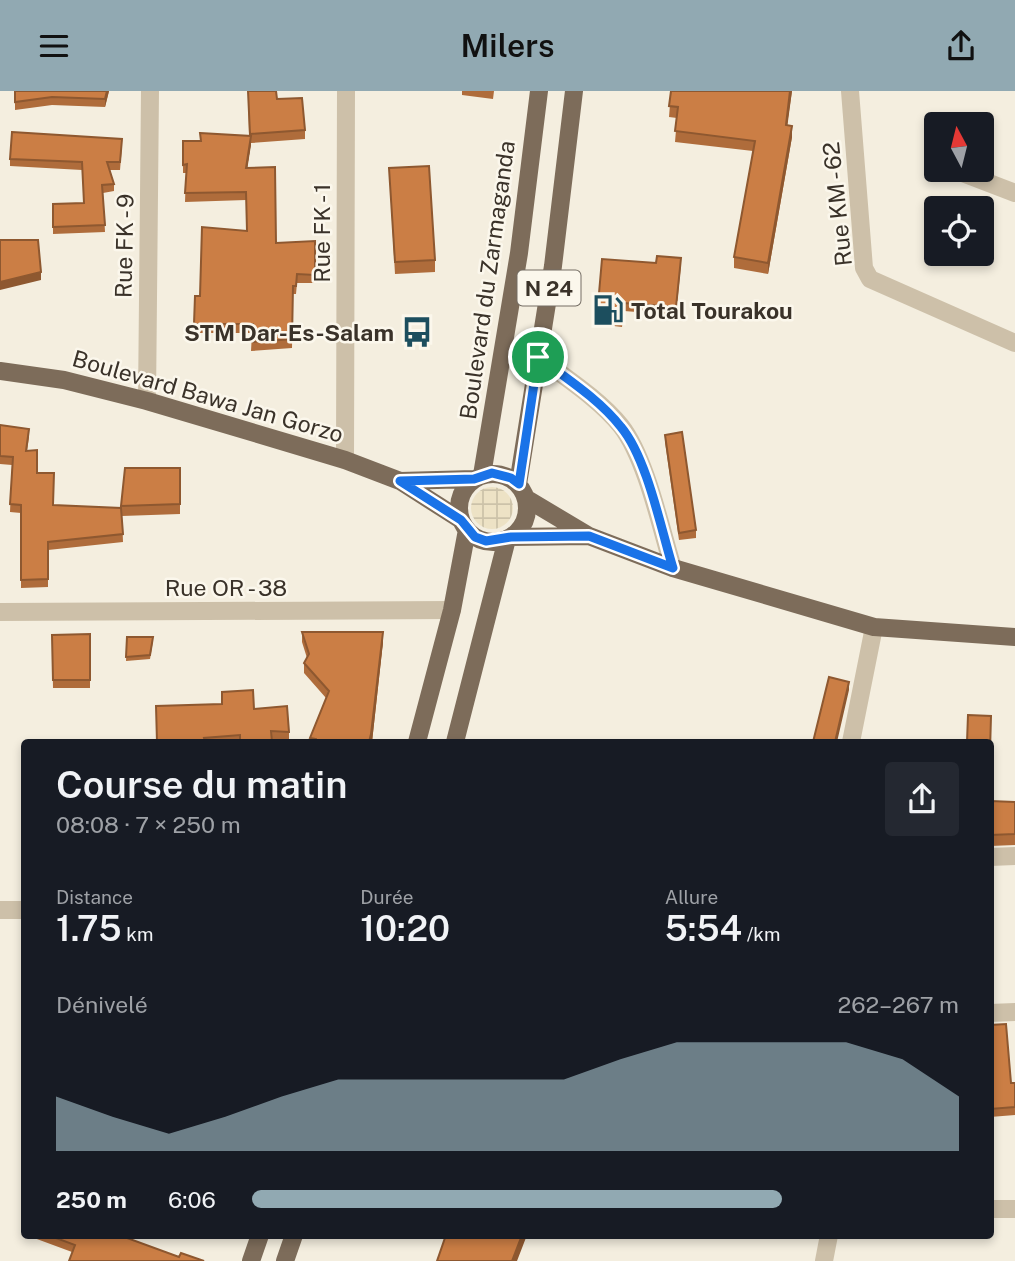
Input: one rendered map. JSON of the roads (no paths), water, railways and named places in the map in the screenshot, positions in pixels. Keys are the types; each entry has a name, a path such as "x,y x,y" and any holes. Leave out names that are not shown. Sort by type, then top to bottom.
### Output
{"main road":[{"name":"Boulevard du Zarmaganda","path":"478,477 519,253 539,91"},
{"name":"N 24","path":"523,492 538,357 574,91"},
{"name":"Boulevard Bawa Jan Gorzo","path":"0,371 64,380 147,401 345,460 400,481 464,525"},
{"path":"418,739 452,610 464,525 459,502 462,493 478,477 502,475 589,536 673,568 874,627 1015,638"},
{"name":"Boulevard Bawa Jan Gorzo","path":"400,481 478,477"},
{"path":"456,739 509,538 523,525 523,492"},
{"path":"464,525 486,541 589,536"},
{"path":"251,1261 259,1239"},
{"path":"285,1261 293,1239"}],"street":[{"name":"Rue FK - 9","path":"147,401 149,91"},
{"name":"Rue FK - 1","path":"345,460 346,91"},
{"name":"Rue KM - 62","path":"850,91 864,268 870,279 1015,343"},
{"path":"986,182 1015,193"},
{"path":"538,357 586,394 622,427 642,468 673,568"},
{"name":"Rue OR - 38","path":"0,612 452,610"},
{"path":"852,739 874,627"},
{"path":"994,857 1015,856"},
{"path":"0,910 21,910"},
{"path":"994,1013 1015,1012"},
{"path":"994,1209 1015,1209"},
{"path":"824,1261 828,1239"}],"place":[{"name":"Total Tourakou","path":"608,310"},
{"name":"STM Dar-Es-Salam","path":"417,332"}]}
